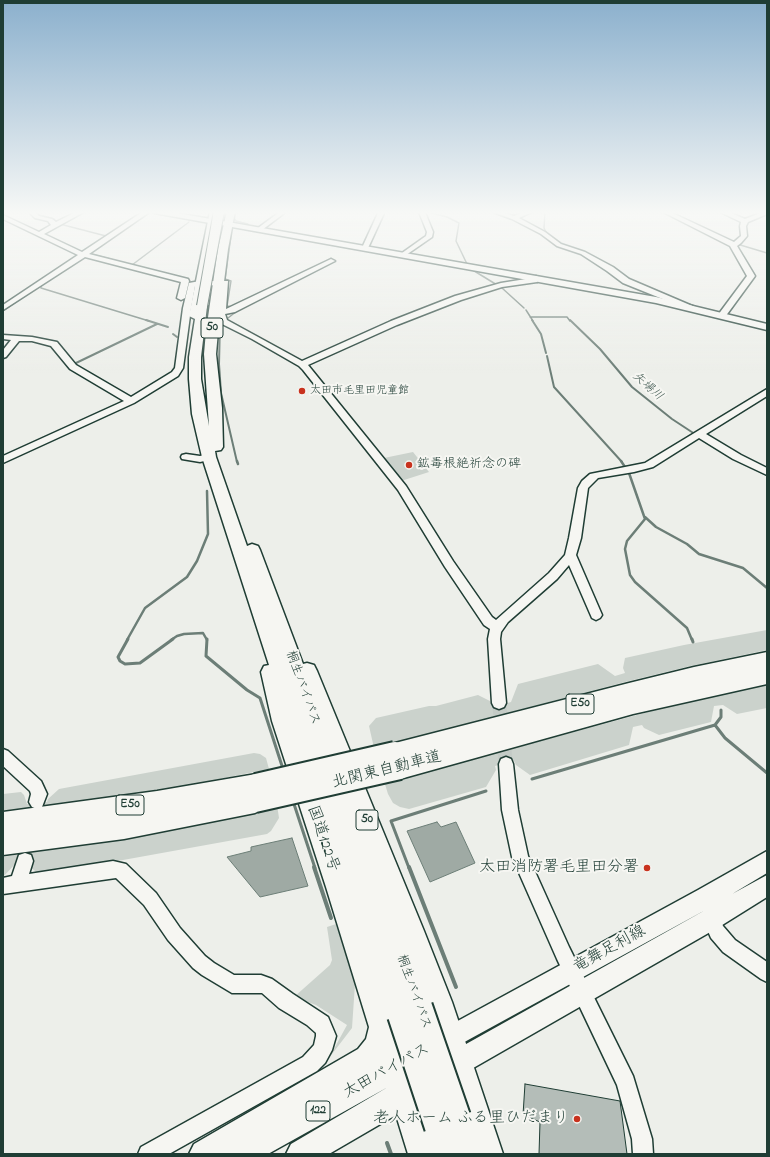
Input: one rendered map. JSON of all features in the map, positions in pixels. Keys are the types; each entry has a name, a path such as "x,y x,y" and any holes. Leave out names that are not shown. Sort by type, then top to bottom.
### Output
{"highway":[{"name":"50","path":"203,265 188,357 189,386 192,405 210,448"},
{"name":"桐生バイパス","path":"206,305 212,265"},
{"name":"桐生バイパス","path":"214,265 195,357 195,379 199,414 266,608 401,1016 447,1122 470,1154"},
{"name":"50","path":"210,448 215,408 210,354 221,265"},
{"name":"50","path":"266,608 290,631 324,712 412,931 455,1050 488,1154"},
{"name":"北関東自動車道","path":"397,761 629,691 767,660"},
{"name":"北関東自動車道","path":"3,839 124,828 255,793 633,705 767,676"},
{"name":"50","path":"396,1067 401,1016"},
{"path":"204,1154 368,1058 401,1016"},
{"name":"太田バイパス","path":"239,1154 396,1067 455,1050"},
{"name":"太田バイパス","path":"301,1154 404,1094 455,1050"},
{"path":"396,1067 423,1154"},
{"name":"桐生バイパス","path":"447,1122 447,1154"}],"main road":[{"path":"464,265 656,300 694,308 767,327"},
{"name":"竜舞足利線","path":"455,1050 572,971 706,898 767,860"},
{"name":"竜舞足利線","path":"455,1050 583,992 711,919 767,885"}],"street":[{"path":"3,308 68,265"},
{"path":"125,265 184,281 180,299 188,301"},
{"path":"221,313 232,310 323,265"},
{"path":"603,265 626,282 694,308"},
{"path":"722,315 751,276 744,265"},
{"path":"302,364 428,309 498,286 534,280 536,278"},
{"path":"3,460 131,401 175,374 179,368 188,301 192,285 200,283 225,284 221,313 223,321 256,337 302,364 402,488 449,564 488,621 497,627"},
{"path":"3,337 32,339 54,344 73,367 131,401"},
{"path":"3,355 17,338"},
{"path":"499,703 494,639 497,627 504,619 553,576 570,556 576,538 583,488 590,479 600,474 634,469 649,465 700,435 767,392"},
{"path":"700,435 737,457 767,472"},
{"path":"186,457 200,459 210,448"},
{"path":"570,556 596,614"},
{"path":"3,756 36,786 39,794 37,802"},
{"path":"506,764 510,810 520,857 572,971 626,1083 642,1139 643,1154"},
{"path":"10,885 25,861"},
{"path":"10,885 113,869 120,870 150,899 174,934 199,962 232,984 261,984 266,986 286,1001 314,1018 324,1029 326,1036 322,1050 310,1064 148,1154"},
{"path":"706,898 711,919 717,932 729,946 767,973"}],"shaded area":[{"path":"413,452 429,472 401,481 384,458"},
{"path":"767,630 767,650 629,681 374,748 369,726 376,718 429,706 436,706 478,695 490,701 493,707 511,702 518,684 598,664 615,676 625,673 623,668 625,658 684,645"},
{"path":"767,684 767,708 737,714 723,705 714,706 711,722 659,735 644,728 642,725 633,727 629,745 530,775 516,765 514,761 495,766 496,770 486,787 409,809 400,807 393,803 388,794 384,781 400,779 674,705"},
{"path":"254,753 260,754 266,758 269,769 190,785 3,811 3,794 21,792 24,795 27,804 47,802 48,799 59,789"},
{"path":"277,805 279,818 271,831 267,834 40,875 29,866 17,862 3,877 3,857 262,812 262,807"},
{"path":"437,822 441,827 456,822 475,863 430,882 407,831"},
{"path":"292,838 308,886 260,897 227,857 251,851 251,847"},
{"path":"336,924 355,984 352,1028 329,1058 347,1025 316,1005 294,997 330,965 332,960 327,927"}],"building":[{"name":"老人ホーム ふる里ひだまり","path":"525,1084 620,1101 627,1154 539,1154 540,1122 523,1115"}],"waterway":[{"path":"227,265 225,279 231,281 227,306 232,307"},
{"name":"矢場川","path":"471,269 502,288 524,308"},
{"path":"41,285 41,288 149,321"},
{"path":"3,311 34,290"},
{"name":"矢場川","path":"526,310 530,317"},
{"path":"228,318 237,311"},
{"name":"矢場川","path":"530,317 567,317 570,321"},
{"name":"矢場川","path":"530,317 533,321"},
{"path":"146,320 168,327"},
{"path":"532,320 541,334 546,353"},
{"name":"矢場川","path":"570,320 600,349 632,387 672,419 710,444"},
{"path":"76,363 157,324"},
{"path":"220,324 219,364 221,393 237,462"},
{"path":"173,334 177,337"},
{"path":"547,356 554,387 622,462"},
{"path":"621,461 629,473 645,519 627,541 625,549 630,575 635,582 687,628 692,640"},
{"name":"矢場川","path":"751,467 767,475"},
{"path":"127,640 145,608 187,577 197,561 208,534 207,491"},
{"path":"645,517 656,527 687,544 699,554 743,568 767,588"},
{"path":"171,640 184,634 203,633 207,640"},
{"path":"128,639 118,657 120,661 125,664 140,663 173,639"},
{"path":"207,640 206,656 247,690 260,698 283,769"},
{"path":"715,725 721,717 721,710"},
{"path":"532,779 715,725"},
{"path":"715,725 725,738 767,773"},
{"path":"409,868 391,821 486,791"},
{"path":"293,801 315,868"},
{"path":"314,867 331,918"},
{"path":"409,867 456,987"},
{"path":"387,1143 391,1154"}],"tunnel":[{"path":"499,703 506,764"}],"place":[{"name":"太田市毛里田児童館","path":"302,391"},
{"name":"鉱毒根絶祈念の碑","path":"409,465"},
{"name":"太田消防署毛里田分署","path":"647,868"},
{"name":"老人ホーム ふる里ひだまり","path":"577,1119"}]}
